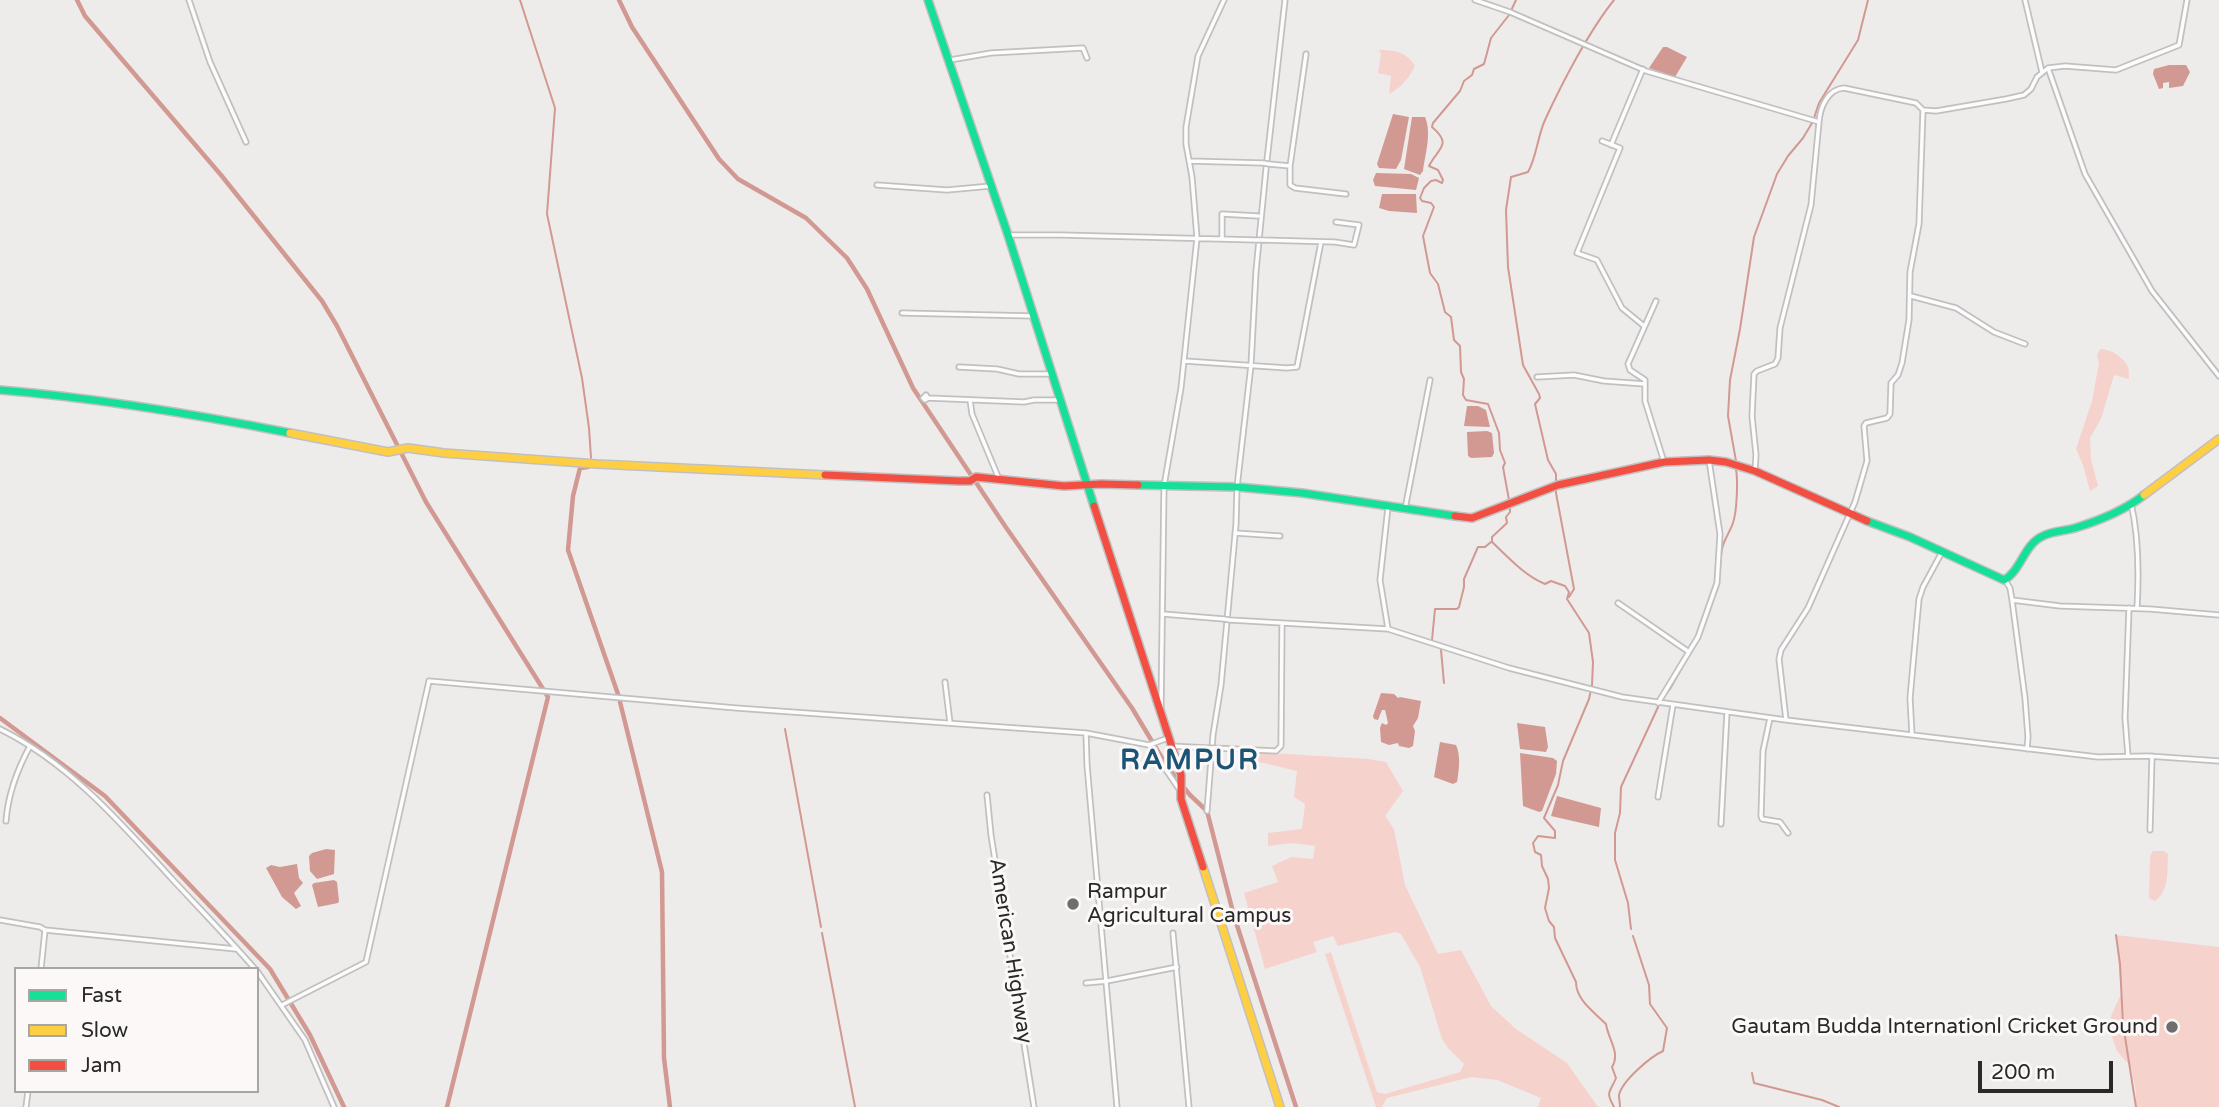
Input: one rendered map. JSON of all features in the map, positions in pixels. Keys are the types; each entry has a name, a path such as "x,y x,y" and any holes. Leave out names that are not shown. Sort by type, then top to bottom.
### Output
{"street":[{"path":"189,0 200,38 246,142"},
{"path":"928,0 1008,235 1153,693 1161,710 1181,775 1181,789 1190,826 1280,1107"},
{"path":"1161,710 1164,486 1185,361 1198,223 1186,144 1186,127 1198,56 1224,0"},
{"path":"1207,811 1251,365 1264,181 1285,0"},
{"path":"1475,0 1643,69 1819,122"},
{"path":"2025,0 2042,72"},
{"path":"1755,471 1752,416 1754,374 1775,364 1779,358 1780,327 1811,205 1820,113 1832,91 1844,88 1916,103 1923,110 1936,111 1972,107 2024,95 2048,68 2065,66 2116,70 2175,48 2182,38 2187,0"},
{"path":"950,61 991,53 1083,48 1087,58"},
{"path":"1307,54 1290,166 1290,185 1295,188 1346,194"},
{"path":"2048,68 2085,174 2152,291 2219,376"},
{"path":"1611,145 1643,69"},
{"path":"1786,720 1779,659 1781,650 1808,608 1850,514 1867,461 1864,426 1887,418 1890,414 1891,383 1898,375 1902,363 1911,296 1910,272 1919,224 1923,110"},
{"path":"1602,141 1620,148 1577,253 1597,260 1622,308 1644,326"},
{"path":"1189,162 1290,166"},
{"path":"877,185 947,190 991,186"},
{"path":"1222,239 1222,214 1258,216"},
{"path":"1008,235 1197,238 1354,245 1359,225 1336,222"},
{"path":"1185,361 1297,367 1321,242"},
{"path":"1911,296 1956,308 1994,332 2025,344"},
{"path":"1656,301 1628,363 1630,370 1645,380 1644,401 1664,462"},
{"path":"902,313 1034,316"},
{"path":"959,367 997,369 1019,374 1052,374"},
{"path":"1537,377 1574,375 1604,381 1645,384"},
{"path":"1405,509 1430,380"},
{"path":"0,390 134,405 388,452 399,450 609,465 999,480 1064,486 1101,484 1239,487 1302,493 1472,518 1555,486 1664,462 1726,462 1755,471 2009,584 2025,698 2027,749"},
{"path":"928,398 1024,402 1061,400"},
{"path":"970,400 972,414 999,480"},
{"path":"2004,580 2012,576 2022,556 2041,536 2076,528 2111,514 2131,503 2219,439"},
{"path":"1658,702 1698,638 1718,576 1720,534 1709,460"},
{"path":"2131,503 2136,524 2139,577 2137,608"},
{"path":"1388,507 1380,580 1388,629"},
{"path":"1235,533 1280,536"},
{"path":"1912,735 1910,698 1919,599 1942,552"},
{"path":"2012,600 2060,606 2137,608 2219,615"},
{"path":"1618,603 1689,652"},
{"path":"2128,757 2125,718 2129,608"},
{"path":"1163,614 1388,629 1509,668 1591,690 1673,705 2098,757 2152,756 2219,761"},
{"path":"284,1003 366,962 429,681 736,708 1086,733 1150,745 1170,742 1211,748 1276,751 1281,746 1282,624"},
{"path":"945,682 950,723"},
{"path":"1658,797 1673,705"},
{"path":"1721,824 1727,712"},
{"path":"1770,718 1763,751 1761,816 1762,819 1780,822 1788,833"},
{"path":"0,729 30,746 66,772 109,810 253,967"},
{"path":"1086,733 1117,1107"},
{"path":"1150,745 1181,789"},
{"path":"6,821 8,801 18,769 30,746"},
{"path":"2150,830 2152,756"},
{"name":"American Highway","path":"987,795 1034,1107"},
{"path":"0,920 45,930 238,949"},
{"path":"41,967 45,930"},
{"path":"1173,933 1189,1107"},
{"path":"1086,983 1177,967"},
{"path":"259,974 284,1003 334,1107"}],"shaded area":[{"path":"1663,47 1687,57 1675,77 1649,68"},
{"path":"1379,50 1399,52 1408,57 1415,66 1404,82 1389,94 1391,76 1378,73 1381,54"},
{"path":"2169,65 2186,65 2190,72 2183,86 2169,88 2169,82 2163,83 2163,88 2159,89 2153,74 2154,69"},
{"path":"1393,114 1409,117 1401,160 1396,169 1379,168 1377,164"},
{"path":"1412,117 1425,117 1428,130 1423,171 1420,175 1404,169"},
{"path":"1376,173 1411,174 1419,178 1416,190 1375,186 1373,180"},
{"path":"1382,194 1416,194 1417,213 1379,208"},
{"path":"2100,349 2112,352 2123,360 2128,368 2129,379 2114,375 2101,419 2090,438 2091,459 2098,486 2090,491 2076,449 2092,401"},
{"path":"1467,406 1478,406 1486,410 1490,427 1464,426"},
{"path":"1467,432 1492,433 1492,457 1468,456"},
{"path":"1381,693 1421,701 1418,718 1413,726 1413,746 1409,748 1399,746 1398,743 1389,745 1381,742 1380,728 1382,723 1388,723 1385,710 1382,710 1378,720 1373,716"},
{"path":"1517,723 1545,727 1548,747 1546,752 1520,749"},
{"path":"1440,742 1456,745 1458,749 1457,782 1453,784 1434,777"},
{"path":"1255,752 1386,762 1403,791 1385,816 1394,829 1405,885 1438,954 1461,950 1491,1006 1516,1029 1567,1063 1598,1107 1538,1107 1541,1098 1497,1080 1471,1077 1387,1098 1382,1107 1376,1107 1325,954 1331,952 1377,1092 1385,1094 1460,1072 1464,1064 1442,1039 1420,967 1401,934 1395,932 1338,946 1333,936 1313,942 1317,952 1265,969 1244,893 1278,882 1272,866 1291,857 1313,859 1315,846 1291,843 1268,846 1268,833 1302,829 1305,804 1294,797 1297,771 1255,761"},
{"path":"1520,753 1557,761 1556,774 1542,811 1523,806"},
{"path":"1557,796 1601,808 1599,827 1551,816"},
{"path":"326,849 335,850 334,874 317,879 310,871 309,856"},
{"path":"2153,851 2164,851 2168,854 2165,886 2155,901 2149,898 2150,856"},
{"path":"297,864 299,878 303,883 294,893 301,906 296,909 282,897 266,868 271,865 280,867"},
{"path":"334,880 337,882 338,903 318,907 312,885"},
{"name":"Gautam Budda Internationl Cricket Ground","path":"2116,935 2219,947 2219,1107 2136,1107 2131,1067 2117,1051 2111,1034 2111,1016 2121,994"}],"waterway":[{"path":"77,0 85,16 221,175 322,301 426,502 548,697 447,1107"},
{"path":"520,0 555,108 547,214 582,378 591,458"},
{"path":"619,0 632,27 719,159 738,179 806,218 847,258 867,289 913,388 1132,708 1168,768 1207,811 1234,916 1296,1107"},
{"path":"1509,500 1499,433 1488,404 1466,400 1463,395 1460,346 1454,340 1451,317 1445,312 1438,284 1430,273 1423,236 1434,207 1420,198 1431,181 1442,183 1443,180 1438,170 1429,166 1443,143 1432,127 1433,123 1460,91 1474,69 1484,64 1491,38 1509,15 1516,0"},
{"path":"1569,597 1574,589 1556,493 1556,474 1548,460 1535,404 1540,398 1539,394 1523,365 1508,267 1506,210 1511,177 1528,172 1543,126 1559,90 1614,0"},
{"path":"1814,118 1819,103 1858,40 1868,0"},
{"path":"1736,461 1728,416 1730,380 1754,237 1777,174 1812,123"},
{"path":"588,467 580,468 573,496 568,550 619,697"},
{"path":"1716,592 1722,549 1735,511 1736,469"},
{"path":"1510,506 1507,523 1492,537 1492,542 1530,576 1545,584 1551,581 1565,586 1569,592 1567,599 1589,633 1593,662 1589,699 1563,761 1558,785 1544,818 1555,831 1555,838 1538,836 1533,843 1535,852 1541,855 1542,866 1548,879 1545,908 1554,927 1555,938 1579,994 1586,1005 1606,1024 1613,1046 1615,1056 1612,1067 1616,1078 1609,1095 1614,1107"},
{"path":"1432,640 1435,609 1459,607 1464,579 1478,547 1485,547 1491,542"},
{"path":"1663,698 1696,643"},
{"path":"1441,650 1444,683"},
{"path":"620,702 662,872 664,1058 670,1107"},
{"path":"1631,929 1628,903 1615,860 1615,833 1620,813 1621,787 1659,705"},
{"path":"0,718 105,796 270,969 310,1035 344,1107"},
{"path":"785,729 821,927"},
{"path":"822,933 855,1107"},
{"path":"2116,935 2123,1024 2136,1107"},
{"path":"1620,1107 1621,1089 1644,1064 1663,1051 1667,1028 1650,1004 1649,985 1633,936"},
{"path":"1752,1073 1754,1083 1822,1100 1839,1107"}],"traffic: fast":[{"path":"928,0 1008,235 1094,506"},
{"path":"0,390 146,407 290,433"},
{"path":"1138,485 1237,487 1302,493 1455,516"},
{"path":"1867,521 1910,537 2004,580 2015,570 2031,545 2043,536 2102,518 2144,495"}],"traffic: slow":[{"path":"290,433 388,452 408,448 597,464 825,475"},
{"path":"2144,495 2219,439"},
{"path":"1203,867 1280,1107"}],"traffic: jam":[{"path":"1455,516 1472,518 1558,485 1664,462 1709,460 1755,471 1867,521"},
{"path":"825,475 959,481 970,481 976,477 1064,486 1138,485"},
{"path":"1094,506 1181,775 1181,799 1203,867"}],"place":[{"name":"Rampur Agricultural Campus","path":"1073,904"},
{"name":"Gautam Budda Internationl Cricket Ground","path":"2172,1027"}],"district":[{"name":"RAMPUR","path":"1190,762"}]}
